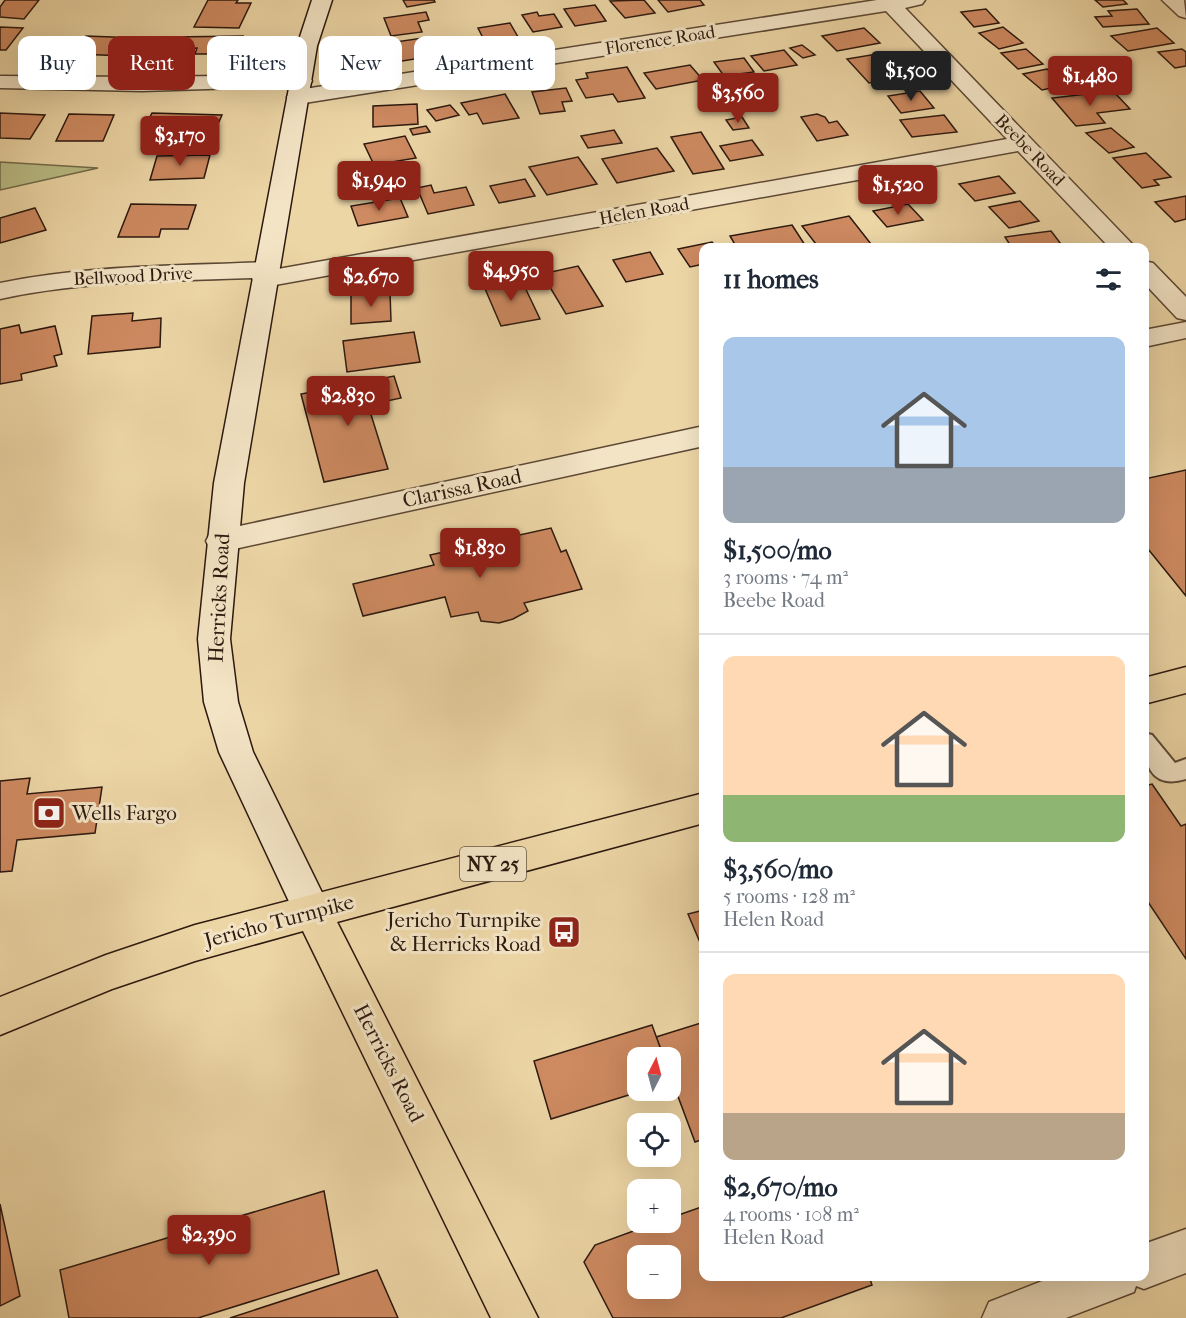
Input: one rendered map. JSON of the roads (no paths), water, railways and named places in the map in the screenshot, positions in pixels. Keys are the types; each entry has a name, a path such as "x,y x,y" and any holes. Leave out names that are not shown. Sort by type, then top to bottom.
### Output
{"main road":[{"path":"1149,690 1185,681"},
{"name":"Jericho Turnpike","path":"0,1016 145,958 699,809"},
{"name":"Herricks Road","path":"313,913 514,1318"}],"street":[{"name":"Herricks Road","path":"307,46 322,0"},
{"name":"Florence Road","path":"307,88 888,2 915,0"},
{"path":"1172,0 1186,12"},
{"name":"Beebe Road","path":"888,2 1119,243"},
{"name":"Florence Road","path":"0,81 207,86"},
{"name":"Herricks Road","path":"300,90 265,275 221,541 214,639 221,702 245,774 313,913"},
{"name":"Helen Road","path":"265,275 1024,143"},
{"path":"1149,273 1186,312"},
{"name":"Bellwood Drive","path":"0,291 76,279 265,275"},
{"path":"1149,338 1186,330"},
{"name":"Clarissa Road","path":"221,541 699,437"},
{"path":"1149,1265 1186,1251"},
{"path":"1005,1318 1105,1281"}],"lane":[{"path":"1149,747 1170,774 1186,770"}],"place":[{"name":"Wells Fargo","path":"49,813"},
{"name":"Jericho Turnpike & Herricks Road","path":"564,932"}]}
